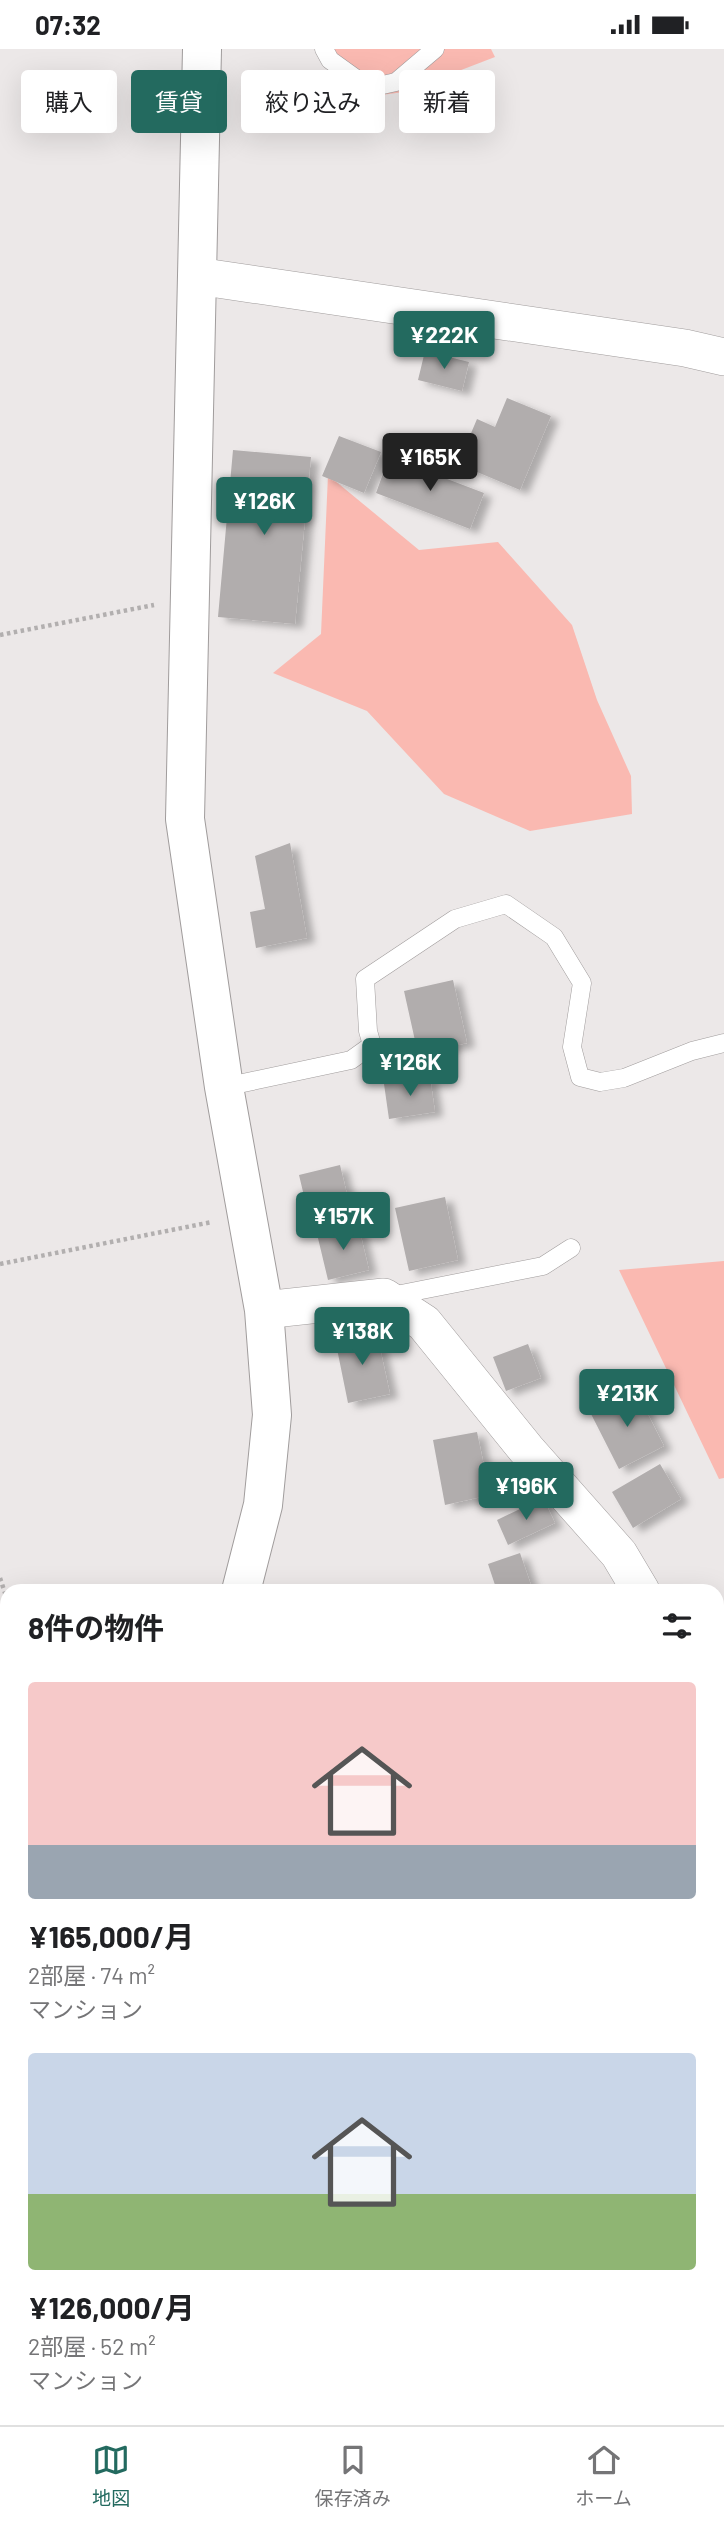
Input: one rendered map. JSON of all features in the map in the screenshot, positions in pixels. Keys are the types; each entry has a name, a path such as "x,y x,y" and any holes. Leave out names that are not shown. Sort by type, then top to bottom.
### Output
{"street":[{"path":"202,49 185,820 224,1087 264,1310 272,1415 263,1505 243,1584"},
{"path":"197,276 631,339 724,357"},
{"path":"264,1310 384,1297 424,1323 526,1449 619,1554 637,1584"}],"lane":[{"path":"324,49 330,60 369,88 396,82 435,49"},
{"path":"224,1087 351,1060 372,1045 368,1031 365,979 455,919 506,904 554,936 582,983 572,1047 580,1077 600,1082 624,1078 692,1051 724,1043"},
{"path":"384,1297 543,1266 571,1248"}],"path":[{"path":"0,635 191,597"},
{"path":"0,1264 248,1215"}],"shaded area":[{"path":"325,49 491,49 495,57 461,70 399,70 399,93 385,94 385,70 336,70"},
{"path":"328,475 419,550 498,542 572,625 597,700 631,776 632,814 530,831 444,794 367,711 273,673 321,634"},
{"path":"724,1261 724,1478 719,1479 619,1270"}],"building":[{"path":"425,351 469,362 462,391 418,380"},
{"path":"507,398 551,416 520,490 458,464 477,419 495,427"},
{"path":"339,436 381,452 364,493 322,476"},
{"path":"233,450 311,457 295,624 218,617"},
{"path":"389,457 484,493 470,529 376,493"},
{"path":"290,843 307,938 256,948 250,912 265,909 255,856"},
{"path":"453,980 467,1043 418,1054 404,991"},
{"path":"430,1077 435,1112 389,1119 384,1084"},
{"path":"340,1165 351,1211 310,1221 299,1175"},
{"path":"445,1197 458,1260 409,1271 395,1208"},
{"path":"358,1224 369,1270 328,1280 317,1234"},
{"path":"376,1330 390,1394 348,1403 335,1339"},
{"path":"528,1344 541,1378 506,1391 493,1357"},
{"path":"635,1389 664,1446 619,1469 590,1412"},
{"path":"477,1432 490,1495 445,1505 433,1440"},
{"path":"660,1464 681,1499 633,1528 612,1492"},
{"path":"543,1498 555,1523 508,1545 497,1520"},
{"path":"520,1553 531,1584 495,1584 488,1564"}]}
